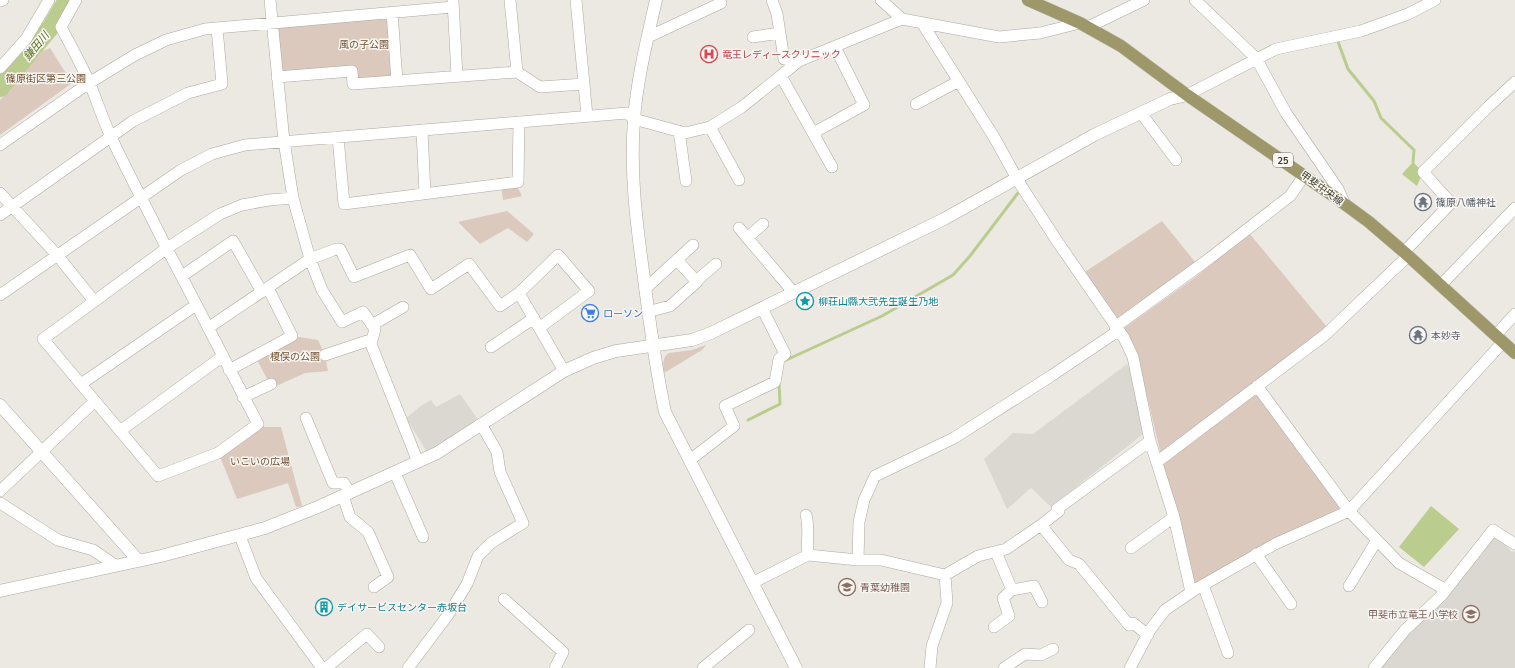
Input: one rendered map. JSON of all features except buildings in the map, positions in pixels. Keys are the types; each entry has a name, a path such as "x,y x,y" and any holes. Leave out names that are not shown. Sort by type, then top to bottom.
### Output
{"main road":[{"name":"甲斐中央線","path":"1028,0 1084,25 1121,46 1187,95 1369,222 1515,353"}],"street":[{"path":"0,68 26,40 49,0"},
{"path":"76,0 61,27 90,83 111,137 167,248 182,276 196,305 258,424 218,453 158,476 43,339 167,248 220,214 242,205 269,200 293,198"},
{"path":"270,0 284,141 293,198 310,259 322,290 342,322 363,312 375,329 371,344 418,462"},
{"path":"510,0 517,72"},
{"path":"576,0 587,116"},
{"path":"656,0 640,70 634,119 632,185 647,312 665,412 796,668"},
{"path":"772,0 777,14 784,59 799,61"},
{"path":"881,0 902,19 999,37 1040,33 1084,25 1144,0"},
{"path":"1195,0 1256,58 1286,114 1338,189 1345,205"},
{"path":"0,591 240,536 266,528 418,462 564,371 593,358 616,351 700,338 944,219 1094,135 1170,99 1187,95 1256,58 1276,49 1361,32 1408,14 1435,0"},
{"path":"0,145 90,83 135,55 166,40 205,29 392,12 453,3 457,76"},
{"path":"648,37 721,3"},
{"path":"392,12 397,81"},
{"path":"0,295 181,170 212,154 245,145 284,141 627,113 634,119 685,133 710,127 742,107 799,61 902,19"},
{"path":"922,23 1018,178 1020,184 1048,228 1124,338 1133,357 1150,441 1174,517 1191,592"},
{"path":"0,215 133,121 159,106 188,93 222,84 217,28"},
{"path":"753,37 780,33"},
{"path":"813,133 864,105 835,47"},
{"path":"277,77 352,71 353,84 517,72 540,87 584,84"},
{"path":"781,76 832,167"},
{"path":"916,104 959,82"},
{"path":"1157,462 1325,335 1406,254 1451,203 1423,172 1488,106 1515,82"},
{"path":"1142,113 1176,160"},
{"path":"338,137 344,204 518,182 519,122"},
{"path":"710,127 739,180"},
{"path":"422,130 425,194"},
{"path":"679,131 686,181"},
{"path":"858,560 861,515 864,500 875,476 954,438 1069,365 1290,196 1304,176"},
{"path":"0,193 57,255 94,301"},
{"path":"1440,286 1515,208"},
{"path":"748,238 763,224"},
{"path":"740,228 794,293"},
{"path":"182,276 233,241 265,290 292,336 230,370"},
{"path":"645,289 693,245"},
{"path":"208,328 310,259 336,249 340,249 354,277 410,255 432,289 469,264 500,306 519,293 558,254 589,291 539,328"},
{"path":"677,260 696,281"},
{"path":"647,312 670,306 716,264"},
{"path":"519,293 564,371"},
{"path":"81,384 196,305"},
{"path":"372,325 403,307"},
{"path":"690,460 734,426 725,406 775,382 779,359 785,354 762,308"},
{"path":"1130,668 1148,635 1166,610 1191,592 1275,544 1349,511 1499,338 1515,314"},
{"path":"491,347 534,318"},
{"path":"325,356 367,341 371,344"},
{"path":"120,431 223,356"},
{"path":"244,397 270,384"},
{"path":"1256,386 1349,511 1399,563 1446,590"},
{"path":"0,492 95,401"},
{"path":"0,406 138,560"},
{"path":"306,418 333,483 344,483 350,517 368,532 388,578 374,587"},
{"path":"408,668 452,608 467,584 478,556 491,543 523,523 500,472 497,452 481,424"},
{"path":"752,583 808,555 858,560 881,560 945,575 978,556 1006,549 1021,540 1059,511 1057,509 1150,441"},
{"path":"395,473 423,537"},
{"path":"0,503 58,540 94,550 115,565"},
{"path":"806,515 809,526 806,546 808,555"},
{"path":"1131,548 1174,517"},
{"path":"1041,525 1069,560 1079,564 1129,625 1133,623 1148,635"},
{"path":"1374,668 1405,630 1446,590 1493,530 1515,544"},
{"path":"240,536 256,578 322,668"},
{"path":"1349,586 1377,540"},
{"path":"996,552 1012,590"},
{"path":"1256,554 1291,604"},
{"path":"930,668 932,646 947,603 945,575"},
{"path":"1203,585 1228,653"},
{"path":"994,628 1009,616 1003,598 1012,590 1034,586 1042,602"},
{"path":"504,599 563,652 555,668"},
{"path":"708,666 749,630"},
{"path":"326,668 367,634 379,647"},
{"path":"1004,668 1025,654 1041,655 1053,649"}],"shaded area":[{"path":"1413,162 1423,172 1417,186 1402,174"},
{"path":"1127,364 1143,434 1051,507 1031,488 1007,509 984,459 1013,433 1033,434"},
{"path":"460,394 481,424 427,452 406,418 431,400 436,407"},
{"path":"1431,506 1459,529 1424,567 1399,547"},
{"name":"甲斐市立竜王小学校","path":"1491,538 1499,538 1512,552 1515,551 1515,668 1379,668"}],"green space":[{"name":"風の子公園","path":"387,14 397,77 357,80 353,69 279,74 274,24"},
{"name":"篠原街区第三公園","path":"50,48 72,83 0,135 0,100 43,51"},
{"path":"501,184 516,184 522,196 503,200"},
{"path":"507,211 534,234 527,242 508,228 480,244 458,222"},
{"path":"1162,221 1195,262 1117,322 1085,272"},
{"path":"1249,233 1327,327 1161,455 1136,349 1124,328 1193,279"},
{"name":"榎俣の公園","path":"292,336 318,340 325,355 328,371 305,373 272,388 256,358"},
{"path":"706,345 702,350 664,373 664,359 669,353 692,350"},
{"path":"1256,389 1347,511 1192,589 1162,459"},
{"name":"いこいの広場","path":"259,427 281,427 302,506 296,507 288,483 237,499 219,454"}],"waterway":[{"name":"鎌田川","path":"0,88 51,27 67,0"},
{"path":"1337,39 1348,69 1374,101 1381,118 1414,150 1413,162"},
{"path":"784,361 882,316 953,275 970,256 1018,193"},
{"path":"748,420 780,404 779,382"}],"place":[{"name":"竜王レディースクリニック","path":"709,54"},
{"name":"篠原八幡神社","path":"1423,202"},
{"name":"柳荘山縣大弐先生誕生乃地","path":"805,301"},
{"name":"ローソン","path":"590,313"},
{"name":"本妙寺","path":"1418,335"},
{"name":"青葉幼稚園","path":"847,587"},
{"name":"デイサービスセンター赤坂台","path":"324,607"},
{"name":"甲斐市立竜王小学校","path":"1471,614"}]}
